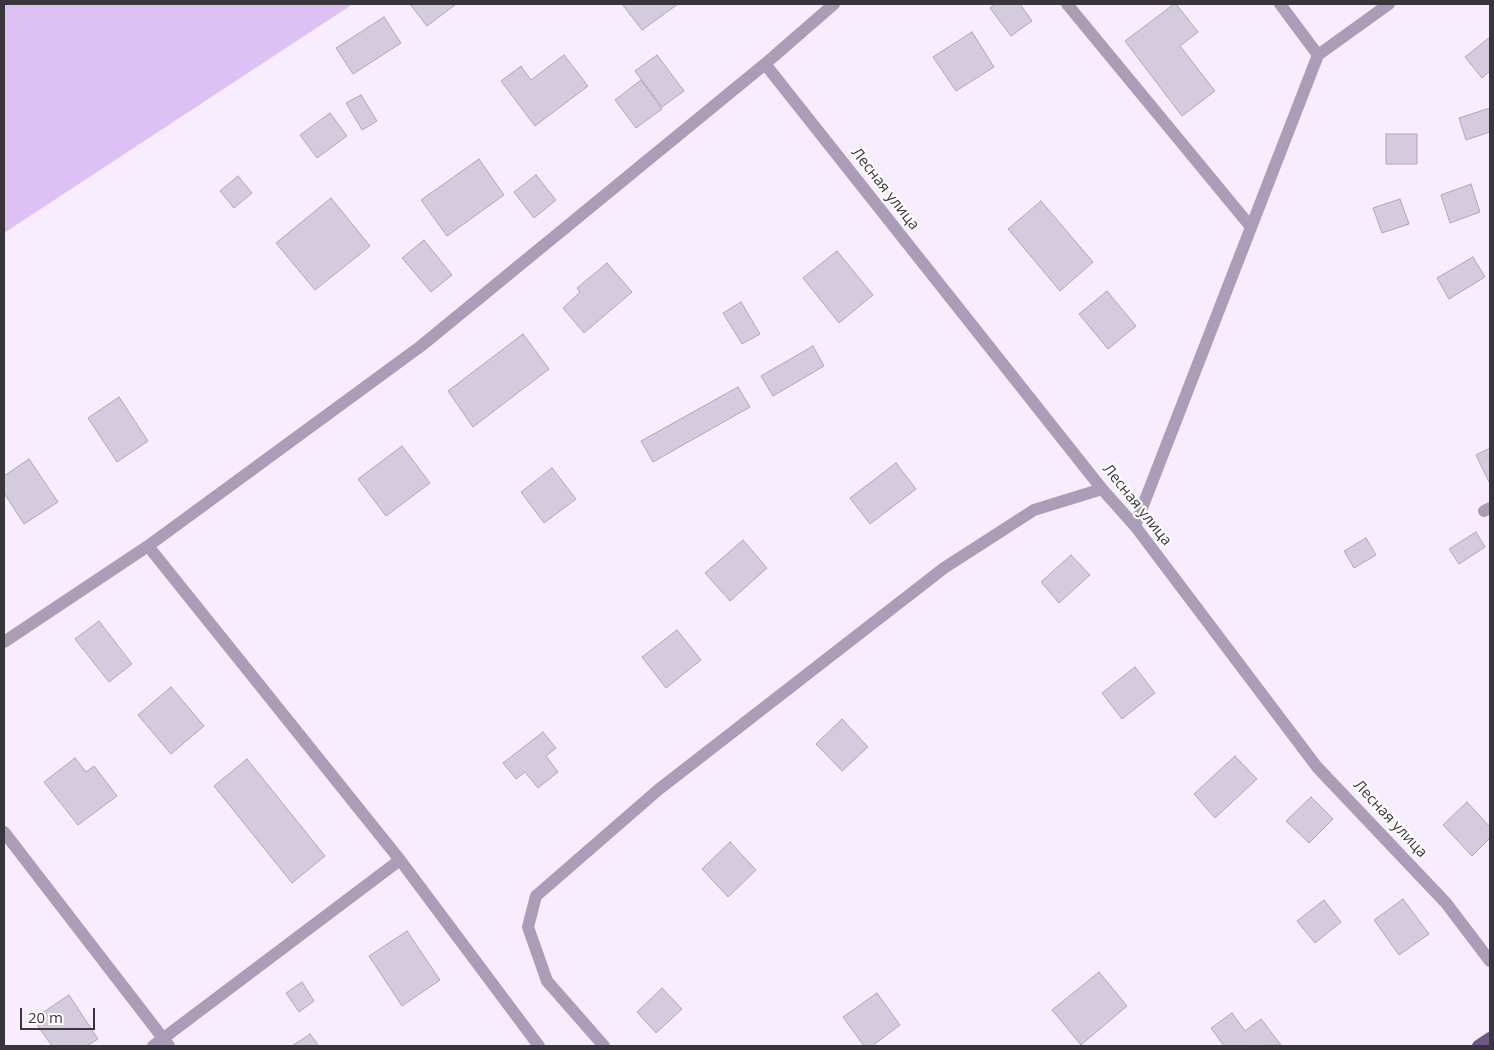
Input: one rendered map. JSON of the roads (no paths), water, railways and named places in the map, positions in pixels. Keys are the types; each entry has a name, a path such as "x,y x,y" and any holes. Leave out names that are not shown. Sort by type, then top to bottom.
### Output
{"main road":[{"path":"1478,1046 1490,1038"}],"street":[{"path":"4,642 148,546 421,346 765,64 834,4"},
{"path":"1067,4 1251,227"},
{"path":"1280,4 1318,55"},
{"path":"1135,526 1318,55 1389,4"},
{"name":"Лесная улица","path":"765,64 1102,489 1135,526 1318,767 1446,903 1490,960"},
{"path":"604,1046 546,981 528,927 536,896 658,790 944,568 1034,510 1102,489"},
{"path":"148,546 400,860 539,1046"},
{"path":"4,832 162,1044 400,860"}]}
